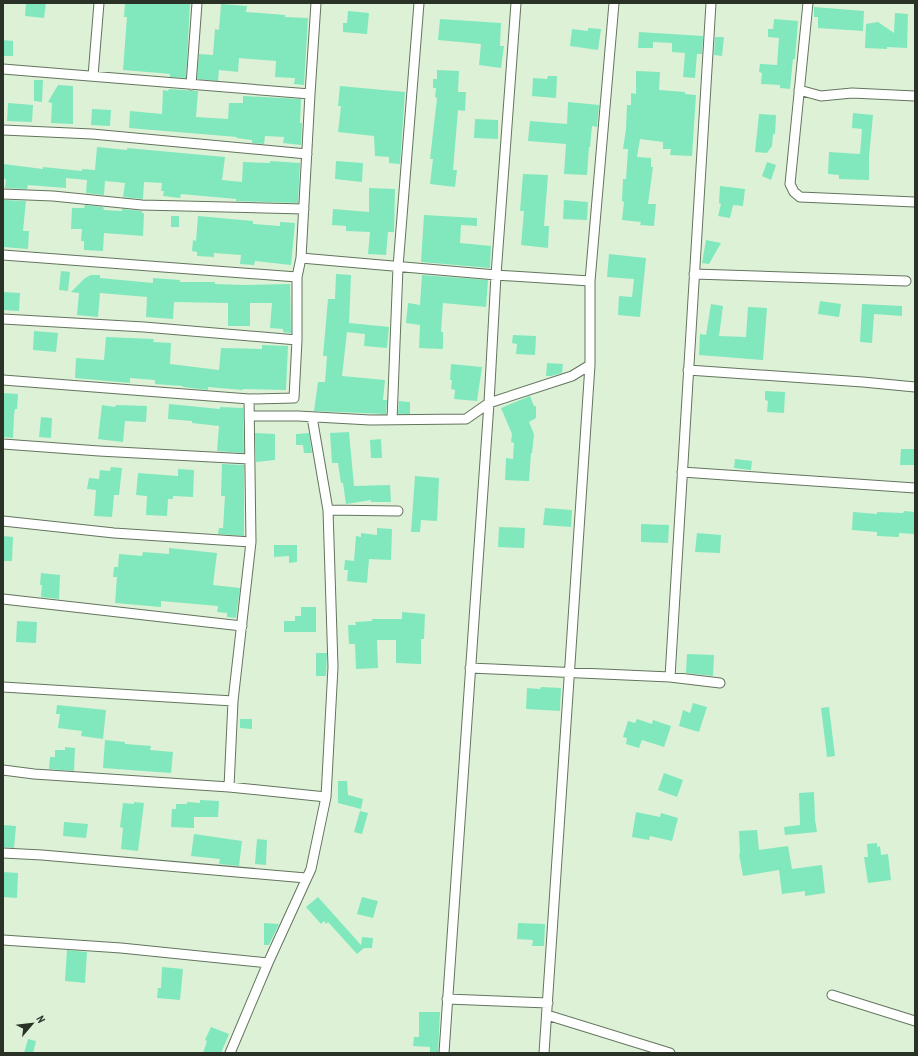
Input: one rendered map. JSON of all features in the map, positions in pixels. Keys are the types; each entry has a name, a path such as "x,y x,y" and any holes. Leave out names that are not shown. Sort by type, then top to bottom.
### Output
{"street":[{"path":"93,76 98,3"},
{"path":"191,85 197,3"},
{"path":"3,380 249,400 294,398 297,340 297,277 301,258 316,3"},
{"path":"392,420 398,267 419,3"},
{"path":"444,1053 489,403 496,275 516,3"},
{"path":"544,1053 590,365 590,281 614,3"},
{"path":"670,677 712,3"},
{"path":"808,3 790,184 794,192 800,197 915,202"},
{"path":"3,69 310,94"},
{"path":"799,90 821,96 852,93 915,96"},
{"path":"3,130 92,134 307,154"},
{"path":"3,194 53,196 142,205 304,210"},
{"path":"3,254 297,277"},
{"path":"301,258 496,275 590,281"},
{"path":"694,274 906,281"},
{"path":"3,319 144,327 297,340"},
{"path":"249,416 392,420 466,419 489,403 572,376 590,365"},
{"path":"688,370 863,382 915,388"},
{"path":"229,787 233,701 251,542 249,400"},
{"path":"230,1053 268,963 311,869 326,797 333,667 328,510 312,417"},
{"path":"3,444 92,451 249,459"},
{"path":"682,472 915,488"},
{"path":"328,510 398,511"},
{"path":"3,521 114,533 251,542"},
{"path":"3,599 242,626"},
{"path":"470,668 670,677 720,683"},
{"path":"3,687 233,701"},
{"path":"3,770 34,774 229,787 326,797"},
{"path":"3,853 42,855 306,878"},
{"path":"3,940 121,948 268,963"},
{"path":"832,995 915,1021"},
{"path":"447,999 548,1003"},
{"path":"547,1015 670,1053"}],"building":[{"path":"26,3 46,3 44,18 25,16"},
{"path":"125,3 190,3 186,78 170,77 170,74 123,70 127,17 124,17"},
{"path":"221,4 247,6 246,12 285,15 285,17 308,18 304,85 294,84 295,78 275,77 276,61 239,58 238,72 219,70 218,81 197,79 199,54 213,55 215,29 219,30"},
{"path":"814,7 864,11 863,31 818,28 818,17 814,17"},
{"path":"348,11 369,13 367,34 343,32 343,23 347,23"},
{"path":"895,13 908,14 907,48 865,48 866,24 878,22 894,33"},
{"path":"440,19 501,23 500,46 504,46 501,68 479,65 481,44 438,40"},
{"path":"774,19 798,21 795,59 793,59 790,89 780,88 780,85 761,84 762,73 759,72 760,64 777,65 779,38 768,37 768,29 773,29"},
{"path":"588,28 601,29 598,50 570,46 572,29 588,31"},
{"path":"639,32 703,36 702,54 697,54 695,78 683,77 685,53 672,52 672,43 653,42 653,48 638,48"},
{"path":"715,37 724,37 722,56 714,55"},
{"path":"3,40 13,41 13,56 3,56"},
{"path":"437,70 459,71 458,92 466,92 465,111 458,110 453,170 457,170 455,187 430,184 433,159 430,159 437,98 435,97 436,88 433,88 433,79 437,79"},
{"path":"636,71 660,72 659,90 685,92 685,94 696,95 692,156 670,155 671,149 663,149 663,142 640,139 637,157 651,158 651,167 653,167 648,204 656,204 654,226 640,225 641,222 622,220 624,202 622,201 623,179 626,179 628,149 623,149 627,105 631,105 631,93 636,94"},
{"path":"548,76 557,76 556,98 532,96 533,78 547,79"},
{"path":"34,80 43,80 42,102 34,101"},
{"path":"58,85 73,86 73,124 51,123 52,103 48,102"},
{"path":"340,86 405,92 400,164 389,163 389,157 375,156 374,136 338,132 341,106 338,106"},
{"path":"169,89 198,91 196,117 228,119 229,103 243,103 243,96 301,99 301,145 283,143 284,137 265,136 264,144 252,143 252,140 236,138 237,137 129,128 130,111 162,114 163,90 168,91"},
{"path":"568,102 599,105 597,127 592,126 587,175 564,174 566,144 528,141 530,121 567,124"},
{"path":"8,103 33,105 32,122 7,121"},
{"path":"92,109 111,110 110,126 91,125"},
{"path":"853,113 873,115 869,156 869,180 839,179 839,175 828,174 829,152 860,154 862,129 852,128"},
{"path":"759,114 776,115 775,134 773,134 772,146 767,153 755,152"},
{"path":"475,119 498,120 498,139 474,138"},
{"path":"97,147 127,150 127,148 225,157 222,180 242,182 243,162 270,163 270,161 300,163 298,203 236,201 236,199 181,194 180,198 163,196 164,191 161,191 162,183 144,182 143,199 123,197 125,183 105,181 104,195 86,193 87,180 66,178 66,188 28,185 27,189 5,188 6,179 3,179 3,164 43,169 43,167 82,171 82,169 95,170"},
{"path":"336,161 363,163 362,182 335,179"},
{"path":"767,162 776,165 771,180 762,176"},
{"path":"523,174 548,175 544,226 549,226 548,248 521,245 524,211 520,211"},
{"path":"720,186 745,189 743,206 733,205 730,218 718,216 721,204 719,203"},
{"path":"369,188 395,189 394,232 388,232 386,255 368,254 370,232 346,231 346,226 332,225 333,209 369,212"},
{"path":"4,200 26,201 23,231 29,231 28,249 3,247"},
{"path":"564,200 588,202 587,220 563,219"},
{"path":"85,205 103,207 104,210 122,211 122,209 142,211 142,213 144,213 143,236 104,233 103,251 84,250 84,241 81,241 82,229 71,229 72,208 84,208"},
{"path":"424,215 477,218 477,226 461,225 460,243 491,246 490,268 421,262"},
{"path":"171,216 179,216 179,227 171,227"},
{"path":"198,216 253,221 253,224 280,226 280,222 295,223 291,265 255,261 254,265 240,264 241,255 214,253 214,257 197,256 197,252 192,251 193,240 196,241"},
{"path":"706,240 721,243 709,264 702,263"},
{"path":"609,254 646,258 640,317 618,315 619,296 632,297 634,279 607,277"},
{"path":"61,271 70,272 68,291 59,290"},
{"path":"336,274 351,275 349,323 389,327 387,348 364,346 365,334 347,332 342,376 385,380 383,400 387,400 386,414 314,411 318,382 325,382 327,356 323,356 328,299 335,299"},
{"path":"91,275 100,275 100,278 153,283 153,278 180,280 180,282 215,282 215,284 290,284 291,333 283,332 283,329 270,328 272,303 250,303 250,326 228,326 228,303 174,302 173,319 146,317 147,297 100,293 98,317 77,315 79,293 71,292 85,278"},
{"path":"422,275 488,280 486,307 443,303 441,332 443,332 443,349 419,348 420,325 406,323 408,303 420,305"},
{"path":"3,292 20,293 19,311 3,310"},
{"path":"820,301 841,304 839,317 818,314"},
{"path":"711,304 723,306 719,336 746,337 748,307 767,308 763,360 699,355 700,334 706,335"},
{"path":"862,304 902,306 902,316 874,314 872,343 860,342"},
{"path":"34,331 58,333 56,352 33,350"},
{"path":"513,335 536,336 535,355 516,354 517,344 512,343"},
{"path":"106,337 154,339 153,342 171,343 170,364 219,370 221,348 262,349 262,345 288,346 286,390 243,390 208,387 208,390 155,384 155,380 130,378 130,383 75,378 76,358 104,360"},
{"path":"547,363 563,364 562,373 546,376"},
{"path":"451,364 482,367 477,401 454,399 455,390 451,389 452,380 450,380"},
{"path":"765,391 785,392 784,413 767,412 768,401 765,400"},
{"path":"3,393 18,394 17,409 15,409 14,415 13,438 3,437"},
{"path":"530,396 534,406 536,406 536,418 529,422 534,434 529,481 505,480 506,458 513,459 514,443 511,442 512,434 501,408"},
{"path":"399,401 410,402 410,414 398,414"},
{"path":"169,404 220,409 220,407 243,408 244,453 217,451 219,426 192,423 192,421 168,419"},
{"path":"102,405 115,407 116,405 147,406 146,422 125,421 123,442 98,439"},
{"path":"41,417 52,418 51,438 39,437"},
{"path":"349,432 354,486 390,485 391,502 371,502 371,500 346,504 338,463 332,463 330,433"},
{"path":"255,433 275,434 275,460 256,462"},
{"path":"309,433 312,453 304,453 303,445 296,445 296,434"},
{"path":"381,439 382,458 371,458 370,440"},
{"path":"901,449 915,449 915,465 900,465"},
{"path":"735,459 752,461 751,470 734,468"},
{"path":"222,464 244,465 244,536 218,534 219,528 223,528 225,496 221,496"},
{"path":"111,467 122,468 119,495 114,495 112,517 94,516 96,490 87,489 89,478 99,479 100,470 110,471"},
{"path":"178,469 194,470 193,497 173,496 173,499 168,499 167,516 146,515 147,496 136,495 138,473 178,476"},
{"path":"415,476 439,478 437,521 421,520 420,532 411,532"},
{"path":"545,508 572,510 571,527 543,525"},
{"path":"904,511 915,512 915,534 899,533 899,537 877,536 877,532 852,530 853,512 877,514 877,512 903,513"},
{"path":"641,524 669,525 668,543 641,542"},
{"path":"499,527 525,528 524,548 498,547"},
{"path":"377,528 392,529 391,560 369,559 367,583 347,581 348,570 344,570 345,560 354,561 356,536 361,537 361,533 377,535"},
{"path":"697,533 721,535 720,553 695,552"},
{"path":"3,536 13,537 12,561 3,561"},
{"path":"274,545 297,545 297,562 289,563 289,556 274,557"},
{"path":"169,548 217,553 213,585 240,588 236,618 227,617 227,613 217,612 218,606 161,601 161,607 115,603 117,577 113,577 114,567 118,567 119,554 142,556 143,552 169,554"},
{"path":"41,573 60,575 59,599 41,597"},
{"path":"301,607 316,607 316,632 284,632 284,621 295,621 295,616 301,616"},
{"path":"402,612 425,614 424,639 421,639 421,664 396,663 396,640 377,640 378,668 356,669 355,644 349,644 348,625 356,625 355,622 372,621 372,619 402,619"},
{"path":"17,621 37,622 36,643 16,642"},
{"path":"316,653 327,653 326,676 316,676"},
{"path":"687,654 714,655 713,676 686,673"},
{"path":"541,687 561,688 560,711 526,709 527,688 540,689"},
{"path":"693,703 707,707 699,732 679,726 683,710 690,713"},
{"path":"57,705 106,710 103,739 81,736 82,731 58,728 60,714 56,714"},
{"path":"829,707 835,756 827,757 821,708"},
{"path":"240,719 252,719 252,729 240,728"},
{"path":"637,719 652,724 653,720 671,726 664,747 642,740 639,748 626,744 627,738 623,737 628,721 635,723"},
{"path":"105,740 125,742 125,744 151,746 150,750 173,752 171,773 103,768"},
{"path":"65,747 75,748 74,771 49,769 50,757 55,757 55,750 65,750"},
{"path":"664,773 683,780 677,797 658,790"},
{"path":"338,781 347,781 348,795 363,799 361,809 338,803"},
{"path":"814,792 817,832 785,835 784,827 800,825 799,793"},
{"path":"200,800 219,801 218,817 194,817 194,828 171,827 172,809 176,809 176,804 187,804 187,802 200,803"},
{"path":"134,802 144,803 138,851 121,849 123,828 120,827 123,803 134,804"},
{"path":"360,811 368,813 362,834 354,832"},
{"path":"636,812 660,817 661,813 678,818 672,841 650,836 649,840 632,837"},
{"path":"64,822 88,824 86,838 63,836"},
{"path":"3,825 16,826 14,848 3,847"},
{"path":"757,830 759,850 788,846 792,869 822,865 825,893 805,896 805,891 782,894 779,870 743,876 739,854 739,831"},
{"path":"194,834 242,841 239,866 219,864 220,859 191,856"},
{"path":"257,839 267,840 266,865 255,864"},
{"path":"877,843 877,847 880,846 881,855 888,854 891,880 868,883 864,857 868,857 867,844"},
{"path":"3,872 18,873 17,898 3,897"},
{"path":"318,897 361,945 362,937 373,938 372,948 364,948 357,954 328,922 326,924 324,921 321,924 306,907"},
{"path":"362,897 378,901 373,918 357,914"},
{"path":"264,923 279,924 269,945 264,945"},
{"path":"518,923 545,924 544,946 532,946 533,940 517,939"},
{"path":"67,950 87,952 85,983 65,981"},
{"path":"162,967 183,969 180,1000 157,998 158,988 161,988"},
{"path":"419,1012 440,1012 438,1053 430,1053 430,1047 413,1046 414,1037 419,1037"},
{"path":"211,1027 229,1034 221,1053 203,1053 207,1041 205,1040"},
{"path":"28,1039 36,1041 33,1053 24,1053"}]}
